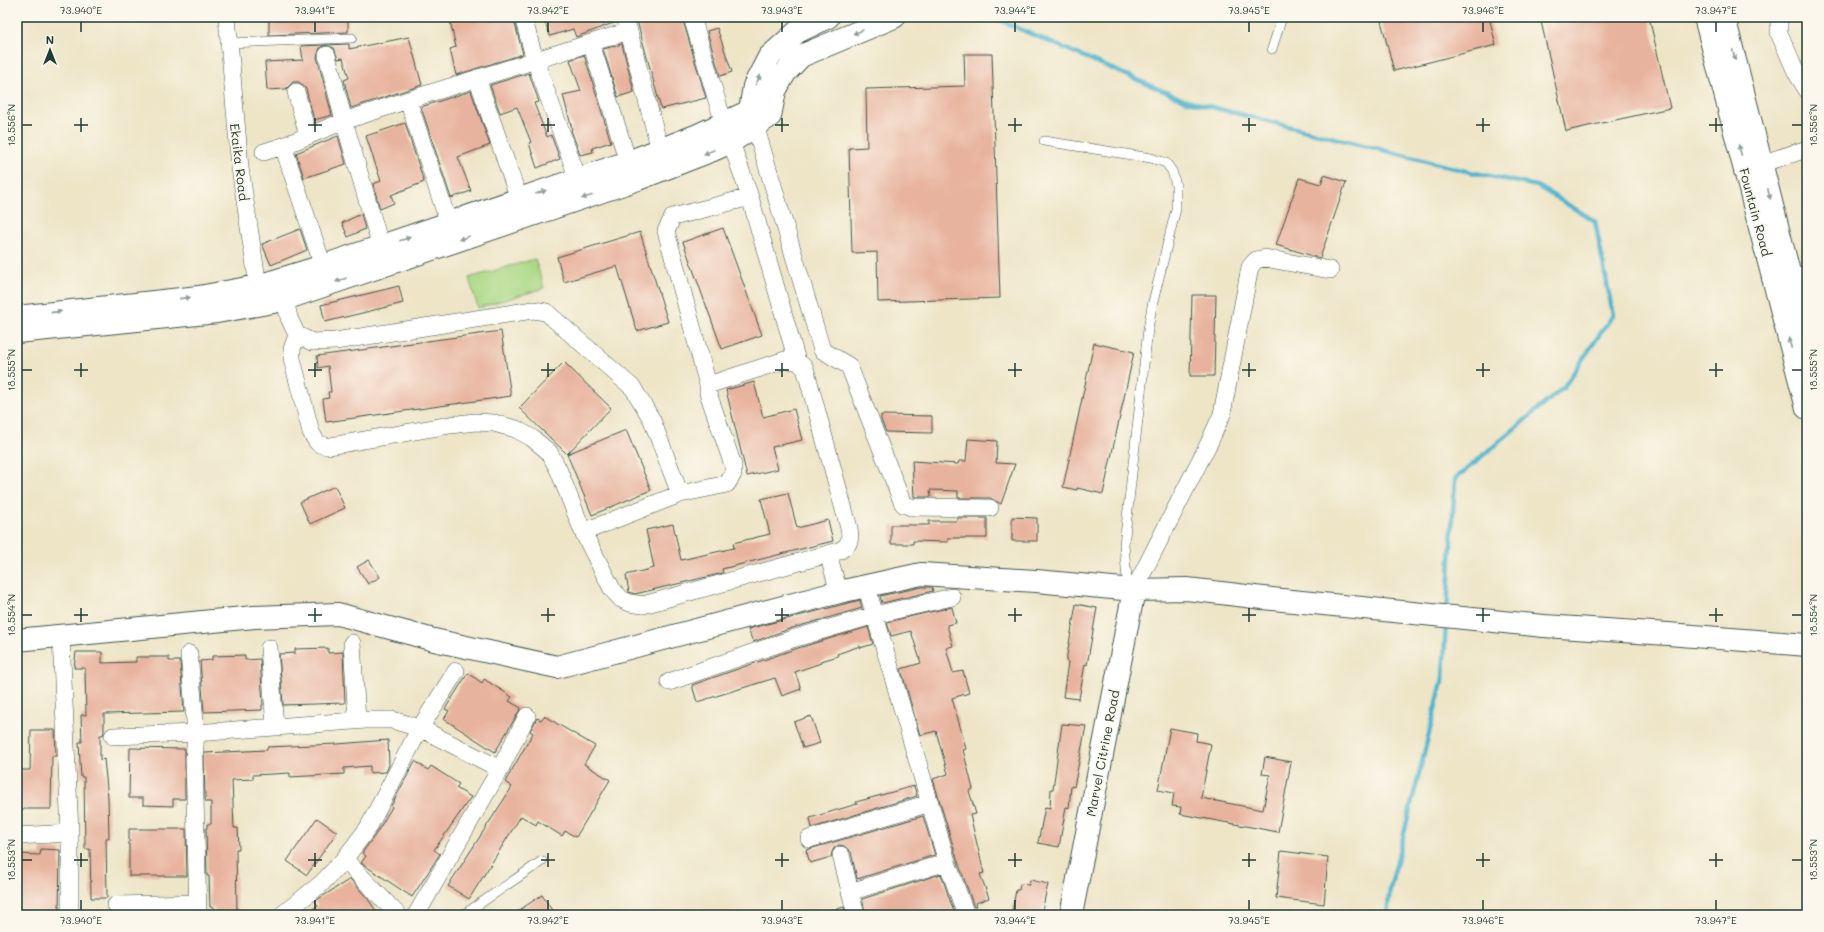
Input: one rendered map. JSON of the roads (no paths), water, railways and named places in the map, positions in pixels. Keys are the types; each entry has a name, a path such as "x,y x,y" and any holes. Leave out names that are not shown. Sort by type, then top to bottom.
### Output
{"street":[{"name":"Ekaika Road","path":"227,17 228,43 240,168 269,296 290,318 297,335"},
{"path":"523,17 535,60 578,179"},
{"path":"680,494 652,420 632,388 546,312 533,310 335,342 312,342 297,335 292,349 292,359 311,432 316,442 321,446 330,446 475,422 494,423 516,429 532,438 549,452 559,471 582,532 612,589 621,599 630,603 643,605 828,554 847,547 851,539 849,528 805,368 797,361 750,197 728,133 692,17"},
{"path":"828,17 797,32 769,57 754,86 753,119 822,350 849,366 903,504 911,507 990,508"},
{"path":"17,316 199,297 269,296 323,266 449,224 660,150 728,133 753,119 770,116 775,91 785,73 801,56 894,17"},
{"name":"Fountain Road","path":"1705,17 1807,408"},
{"name":"Fountain Road","path":"1724,17 1761,164 1799,276 1807,344"},
{"path":"1779,17 1779,33 1796,72 1807,90"},
{"path":"264,152 283,146 344,121 591,43 627,24 660,150"},
{"path":"591,43 628,162"},
{"path":"327,56 380,247"},
{"path":"477,78 520,199"},
{"path":"296,92 308,136"},
{"path":"408,100 449,224"},
{"path":"17,332 217,312 638,179 713,150 728,133"},
{"path":"283,146 323,266"},
{"path":"1761,164 1807,150"},
{"path":"582,532 680,494 727,484 733,474 733,465 708,393 708,385 666,231 673,217 750,197"},
{"path":"1134,589 1204,454 1222,414 1250,267 1256,260 1265,258 1330,270"},
{"path":"708,385 780,362 797,361"},
{"path":"828,554 839,592"},
{"path":"17,640 61,637 254,617 338,614 434,640 557,667 866,585 921,574 1134,589 1187,589 1544,626 1807,645"},
{"path":"866,585 947,862 966,915"},
{"name":"Marvel Citrine Road","path":"1071,915 1134,589"},
{"path":"669,682 792,639 875,615 952,597"},
{"path":"61,637 70,833 70,915"},
{"path":"352,643 357,720"},
{"path":"269,648 275,727"},
{"path":"116,905 198,909 194,759 196,733 189,654"},
{"path":"287,913 322,883 344,859 368,828 420,728 456,671"},
{"path":"416,915 500,769 527,716"},
{"path":"113,736 196,733 357,720 392,720 420,728 500,769"},
{"path":"809,839 930,804"},
{"path":"17,836 70,833"},
{"path":"841,855 856,915"},
{"path":"344,859 398,915"},
{"path":"850,892 947,862"}],"lane":[{"path":"1272,49 1282,17"},
{"path":"228,43 352,38"},
{"path":"1044,141 1151,158 1166,163 1172,171 1176,184 1176,209 1152,306 1148,329 1124,545 1127,580 1134,589"},
{"path":"463,915 542,860"}],"waterway":[{"path":"992,17 1184,100 1466,171 1537,186 1595,221 1613,315 1563,388 1455,479 1447,610"},
{"path":"1387,915 1390,889 1443,678 1446,621"}]}
